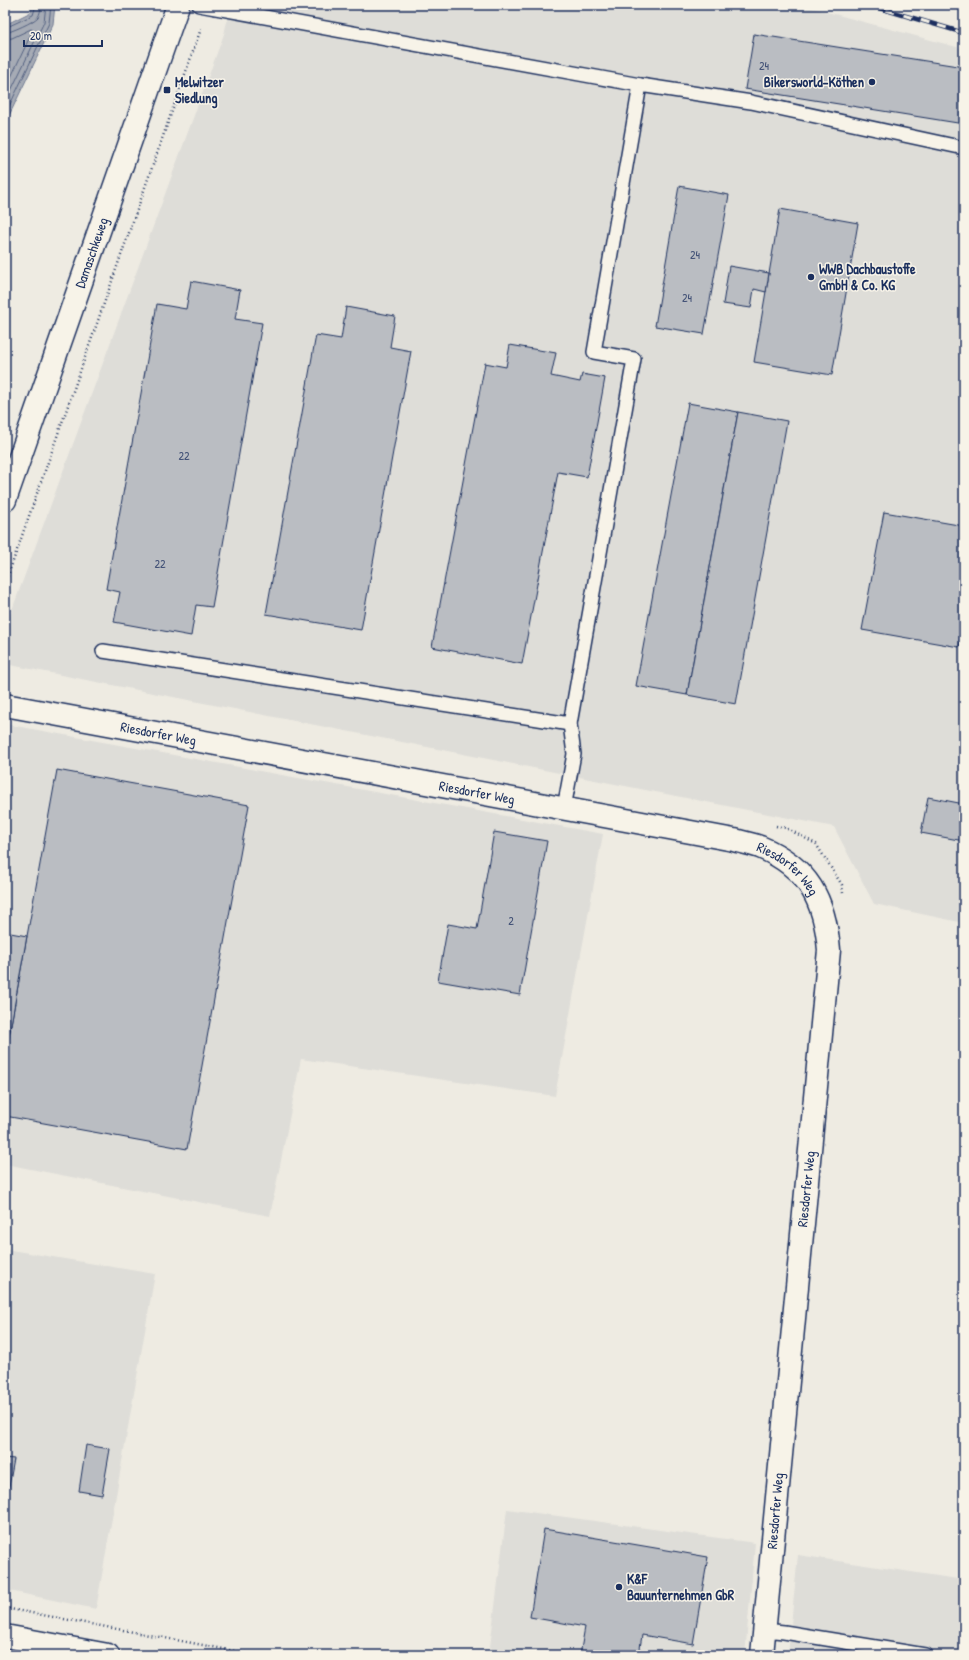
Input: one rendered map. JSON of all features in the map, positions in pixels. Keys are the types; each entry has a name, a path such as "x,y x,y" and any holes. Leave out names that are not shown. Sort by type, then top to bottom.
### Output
{"street":[{"name":"Damaschkeweg","path":"5,500 178,5"},
{"name":"Riesdorfer Weg","path":"5,705 734,840 759,847 777,856 794,867 805,879 815,893 822,910 827,928 829,950 762,1655"},
{"path":"5,1636 108,1655"}],"lane":[{"path":"204,6 640,85 751,102 964,148"},
{"path":"564,808 574,754 570,724 634,359 594,352 640,85"},
{"path":"103,650 570,724"},
{"path":"765,1630 925,1655"}],"path":[{"path":"5,584 204,6"},
{"path":"771,825 786,828 816,844 842,885 844,899"},
{"path":"5,1608 256,1655"}],"shaded area":[{"path":"231,5 801,5 964,49 964,923 874,904 834,827 5,664 5,629 224,34"},
{"path":"5,724 603,834 555,1096 301,1059 270,1216 5,1164"},
{"path":"5,1249 155,1274 96,1609 5,1590"},
{"path":"507,1509 755,1543 745,1655 489,1655"},
{"path":"798,1555 964,1580 964,1655 788,1655"}],"water":[{"path":"33,5 55,5 53,24 5,124 5,25 31,12"}],"building":[{"path":"754,34 964,67 964,124 745,89"},
{"path":"679,186 729,195 704,334 655,326"},
{"path":"780,209 858,223 832,375 754,362"},
{"path":"729,266 769,273 766,292 754,289 751,308 723,304"},
{"path":"191,281 240,290 235,319 262,323 212,607 196,605 191,636 114,622 120,592 106,589 157,304 186,309"},
{"path":"346,307 395,316 390,347 411,351 361,630 266,614 316,335 341,339"},
{"path":"510,345 556,353 551,376 580,382 582,374 605,378 587,477 558,472 522,664 432,647 485,363 506,367"},
{"path":"688,403 738,412 687,695 636,686"},
{"path":"738,412 787,421 736,704 687,695"},
{"path":"884,512 964,526 964,617 959,647 862,630"},
{"path":"57,770 249,805 187,1149 5,1116 5,1058"},
{"path":"928,797 964,804 964,841 921,833"},
{"path":"494,832 547,841 520,995 438,981 448,924 477,929"},
{"path":"5,932 27,936 8,1041 5,1040"},
{"path":"86,1445 110,1449 102,1495 79,1491"},
{"path":"5,1458 14,1459 5,1509"},
{"name":"K&F Bauunternehmen GbR","path":"544,1529 708,1557 693,1644 642,1635 639,1655 580,1655 585,1627 530,1617"}],"railway":[{"path":"869,5 964,33"}],"place":[{"name":"Bikersworld-Köthen","path":"872,82"},
{"name":"Melwitzer Siedlung","path":"167,90"},
{"name":"WWB Dachbaustoffe GmbH & Co. KG","path":"811,277"},
{"name":"K&F Bauunternehmen GbR","path":"619,1587"}]}
